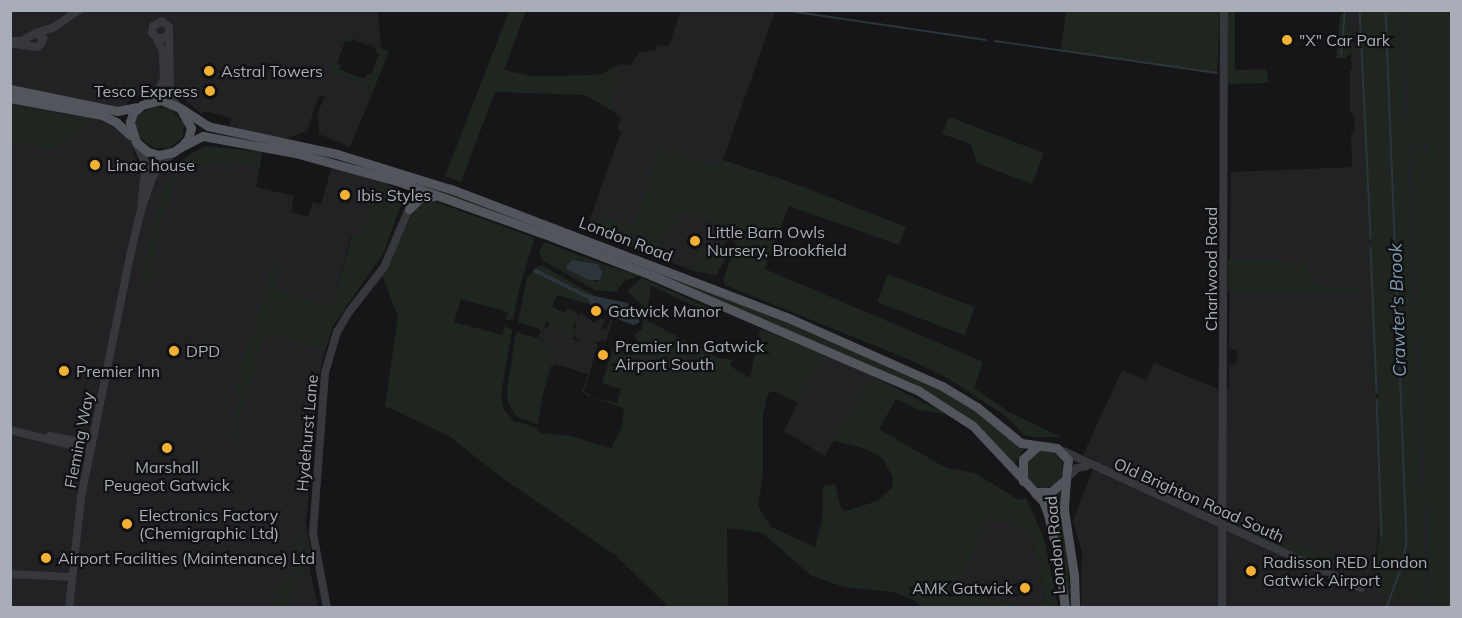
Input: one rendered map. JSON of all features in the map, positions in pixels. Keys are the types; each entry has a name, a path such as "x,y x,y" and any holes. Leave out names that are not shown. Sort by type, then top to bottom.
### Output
{"main road":[{"path":"10,89 117,111 161,100 180,108 189,121 190,131 188,139 178,149 166,154 155,155 135,141 119,124 102,115 10,98"},
{"path":"135,141 130,120 144,104"},
{"name":"London Road","path":"180,108 197,121 212,127 337,154 450,189 700,283 918,374 970,403 1021,443 1041,445"},
{"name":"London Road","path":"178,149 198,136 208,136 305,155 400,182 456,201 651,275 908,386 973,426 1023,481"},
{"path":"400,182 410,193 409,209"},
{"path":"409,209 424,196 456,201"},
{"path":"1041,445 1050,445 1061,450 1068,462 1067,478 1048,493 1031,490 1023,481 1023,459 1031,450 1041,445"},
{"name":"London Road","path":"1067,478 1064,510 1074,575 1075,608"},
{"name":"London Road","path":"1031,490 1041,499 1048,514 1058,558 1065,608"}],"street":[{"path":"38,45 56,26 79,10"},
{"name":"Charlwood Road","path":"1222,608 1224,10"},
{"path":"144,104 158,92 164,78 163,51 152,28 158,21 167,24 170,89 172,99 180,108"},
{"path":"10,42 20,42 33,34 56,26"},
{"path":"156,37 163,38 169,33"},
{"path":"33,34 29,42 38,45"},
{"path":"10,42 38,45"},
{"name":"Fleming Way","path":"69,608 79,508 141,210 146,164 135,141"},
{"name":"Fleming Way","path":"141,210 156,171 178,149"},
{"name":"Hydehurst Lane","path":"327,608 313,533 325,373 337,332 349,312 384,267 409,209"},
{"path":"10,430 37,436 56,436 91,447"},
{"name":"Old Brighton Road South","path":"1061,450 1091,467 1361,588"},
{"name":"Old Brighton Road South","path":"1067,478 1079,466 1091,467"},
{"path":"10,574 72,577"}],"shaded area":[{"path":"10,11 378,11 381,47 346,34 331,72 347,79 349,73 354,75 352,81 374,89 350,147 319,134 318,112 325,96 321,95 307,131 280,141 229,131 231,118 205,111 202,114 185,100 180,87 153,89 127,102 126,111 11,89"},
{"path":"509,11 526,11 504,70 533,76 593,75 602,74 620,64 612,97 614,112 585,95 495,92 461,182 445,176"},
{"path":"681,11 775,11 721,166 633,228 604,217 599,228 588,224 621,132 617,129 621,118 614,112 612,97 620,64 631,65 639,53 656,50 657,45 668,47"},
{"path":"1066,11 1220,11 1217,73 1061,50"},
{"path":"1228,11 1235,11 1235,70 1267,69 1268,83 1228,84"},
{"path":"1343,11 1349,14 1351,53 1345,58 1336,58 1340,15"},
{"path":"1347,11 1358,11 1371,240 1379,522 1374,582 1385,537 1365,11 1451,11 1451,607 1081,608 1082,552 1073,521 1096,461 1083,455 1122,370 1146,380 1154,363 1219,389 1229,389 1229,365 1237,363 1237,350 1229,349 1231,172 1352,167 1351,133 1355,132 1354,114 1350,113 1350,70 1352,70"},
{"path":"1358,11 1401,11 1426,591 1421,602 1399,597 1398,601 1381,594 1374,582 1379,535 1375,401 1378,398 1377,393 1374,393 1368,246 1371,246 1371,240 1368,240"},
{"path":"1405,11 1451,11 1451,607 1428,605 1430,587 1410,157 1413,153 1428,153 1428,144 1423,143 1423,148 1412,149 1410,146"},
{"path":"346,34 389,51 374,89 352,81 354,75 365,79 367,74 371,75 379,54 375,52 376,48 352,39 350,42 345,41 337,63 341,65 339,69 349,73 347,79 330,72"},
{"path":"11,98 102,115 136,142 133,153 139,167 167,172 194,152 209,146 262,154 256,187 294,196 291,212 308,217 313,202 321,205 332,166 380,181 359,239 351,236 332,307 274,290 271,266 255,329 325,351 319,375 306,524 312,563 309,567 318,607 11,607"},
{"path":"11,105 91,121 91,123 63,145 47,148 11,141"},
{"path":"154,107 171,109 184,124 183,137 170,148 154,148 139,137 135,126 136,118 142,112"},
{"path":"949,117 1044,153 1032,184 977,163 971,144 942,134"},
{"path":"206,146 262,152 260,167 233,161 232,166 213,162 212,167 193,164 190,174 173,169 188,156"},
{"path":"659,147 720,166 723,160 793,183 906,227 899,245 789,206 765,269 983,362 974,388 1009,412 1061,437 1032,437 1023,434 1006,416 947,378 910,360 725,285 723,280 736,243 710,222 681,211 672,232 667,231 656,257 602,234 599,228 604,217 633,228"},
{"path":"358,164 432,185 790,322 924,381 970,406 1024,449 1014,465 959,412 726,305 357,166"},
{"path":"176,172 169,208 164,208 149,282 140,281 161,195 167,182"},
{"path":"380,181 398,189 403,199 384,252 333,326 325,351 265,333 235,439 230,438 240,396 235,395 248,335 253,336 271,266 279,268 275,290 332,307 352,236 359,238"},
{"path":"431,200 532,237 534,240 513,319 506,320 508,312 461,299 454,322 502,335 505,326 512,330 501,395 504,410 514,421 535,427 541,433 571,436 611,448 621,429 624,408 590,397 617,403 621,389 602,383 612,350 633,356 631,348 639,343 634,335 642,329 645,308 627,291 642,278 707,307 705,311 651,286 646,320 718,358 733,360 730,366 750,378 760,329 825,355 815,379 810,377 798,403 776,392 770,392 767,396 763,415 763,476 758,506 771,527 815,547 822,520 823,486 835,484 841,508 846,511 877,501 893,487 892,476 882,458 866,449 834,441 872,376 946,414 922,411 896,399 879,429 946,468 975,473 1019,500 1026,498 1044,538 1058,607 1037,607 1046,602 1031,533 1007,523 986,521 961,581 979,595 1019,607 922,607 915,601 894,592 844,587 812,576 762,533 727,528 728,607 669,607 615,555 501,477 449,436 385,406 398,317 382,275 416,207 421,202"},
{"name":"Little Barn Owls Nursery, Brookfield","path":"681,211 714,224 728,238 725,245 721,244 715,248 699,245 691,270 656,257 667,230 672,232"},
{"path":"545,242 639,276 624,281 616,292 595,290 542,260 539,252","holes":["574,260 594,263 602,268 603,273 598,282 567,268"]},
{"path":"721,244 727,247 729,252 716,276 691,270 699,245 714,248"},
{"path":"573,260 598,264 603,272 600,280 589,280 567,269 567,265"},
{"path":"1228,260 1308,262 1311,285 1359,286 1360,292 1228,291"},
{"path":"538,266 543,266 592,294 588,304 557,295 552,307 565,313 568,308 579,315 573,327 575,336 570,341 567,341 566,333 547,328 550,324 547,320 541,334 539,329 518,322 527,278"},
{"path":"535,268 586,294 627,303 640,316 639,323 633,325 616,318 612,312 590,305 588,299 533,272"},
{"path":"888,274 975,307 964,335 877,302"},
{"path":"580,312 594,323 601,318 606,320 601,328 607,329 610,320 612,321 606,342 604,340 594,343 598,345 584,392 591,395 590,397 582,392 588,374 555,364 556,361 543,348 545,340 537,337 545,327 567,333 571,339 585,343 578,340 573,332"},
{"path":"516,332 545,340 544,348 553,351 553,359 556,360 554,366 551,366 544,390 541,401 544,402 541,404 538,424 517,417 508,403 507,390"},
{"path":"825,355 872,376 825,456 784,431 810,377 815,379"},
{"path":"1044,450 1057,456 1063,469 1057,482 1044,488 1031,482 1025,469 1031,456"},
{"path":"1060,492 1068,565 1070,607 1045,498"},
{"path":"1231,516 1237,523 1289,544 1334,553 1332,563 1321,566 1234,526"},
{"path":"986,521 1007,523 1031,533 1046,603 1037,607 1019,607 979,595 961,581"},
{"path":"299,539 309,541 312,563 296,577 293,601 289,607 273,607 270,605 297,562"}],"waterway":[{"path":"783,10 986,40"},
{"path":"1341,55 1345,10"},
{"path":"1360,10 1371,238"},
{"name":"Crawter's Brook","path":"1386,10 1407,543 1402,567 1387,608"},
{"path":"995,41 1217,73"},
{"path":"1371,247 1377,392"},
{"path":"1377,399 1382,536"}],"place":[{"name":"\"X\" Car Park","path":"1287,40"},
{"name":"Astral Towers","path":"209,71"},
{"name":"Tesco Express","path":"210,91"},
{"name":"Linac house","path":"95,165"},
{"name":"Ibis Styles","path":"345,195"},
{"name":"Little Barn Owls Nursery, Brookfield","path":"695,241"},
{"name":"Gatwick Manor","path":"596,311"},
{"name":"DPD","path":"174,351"},
{"name":"Premier Inn Gatwick Airport South","path":"603,355"},
{"name":"Premier Inn","path":"64,371"},
{"name":"Marshall Peugeot Gatwick","path":"167,448"},
{"name":"Electronics Factory (Chemigraphic Ltd)","path":"127,524"},
{"name":"Airport Facilities (Maintenance) Ltd","path":"46,558"},
{"name":"Radisson RED London Gatwick Airport","path":"1251,571"},
{"name":"AMK Gatwick","path":"1025,588"}]}
